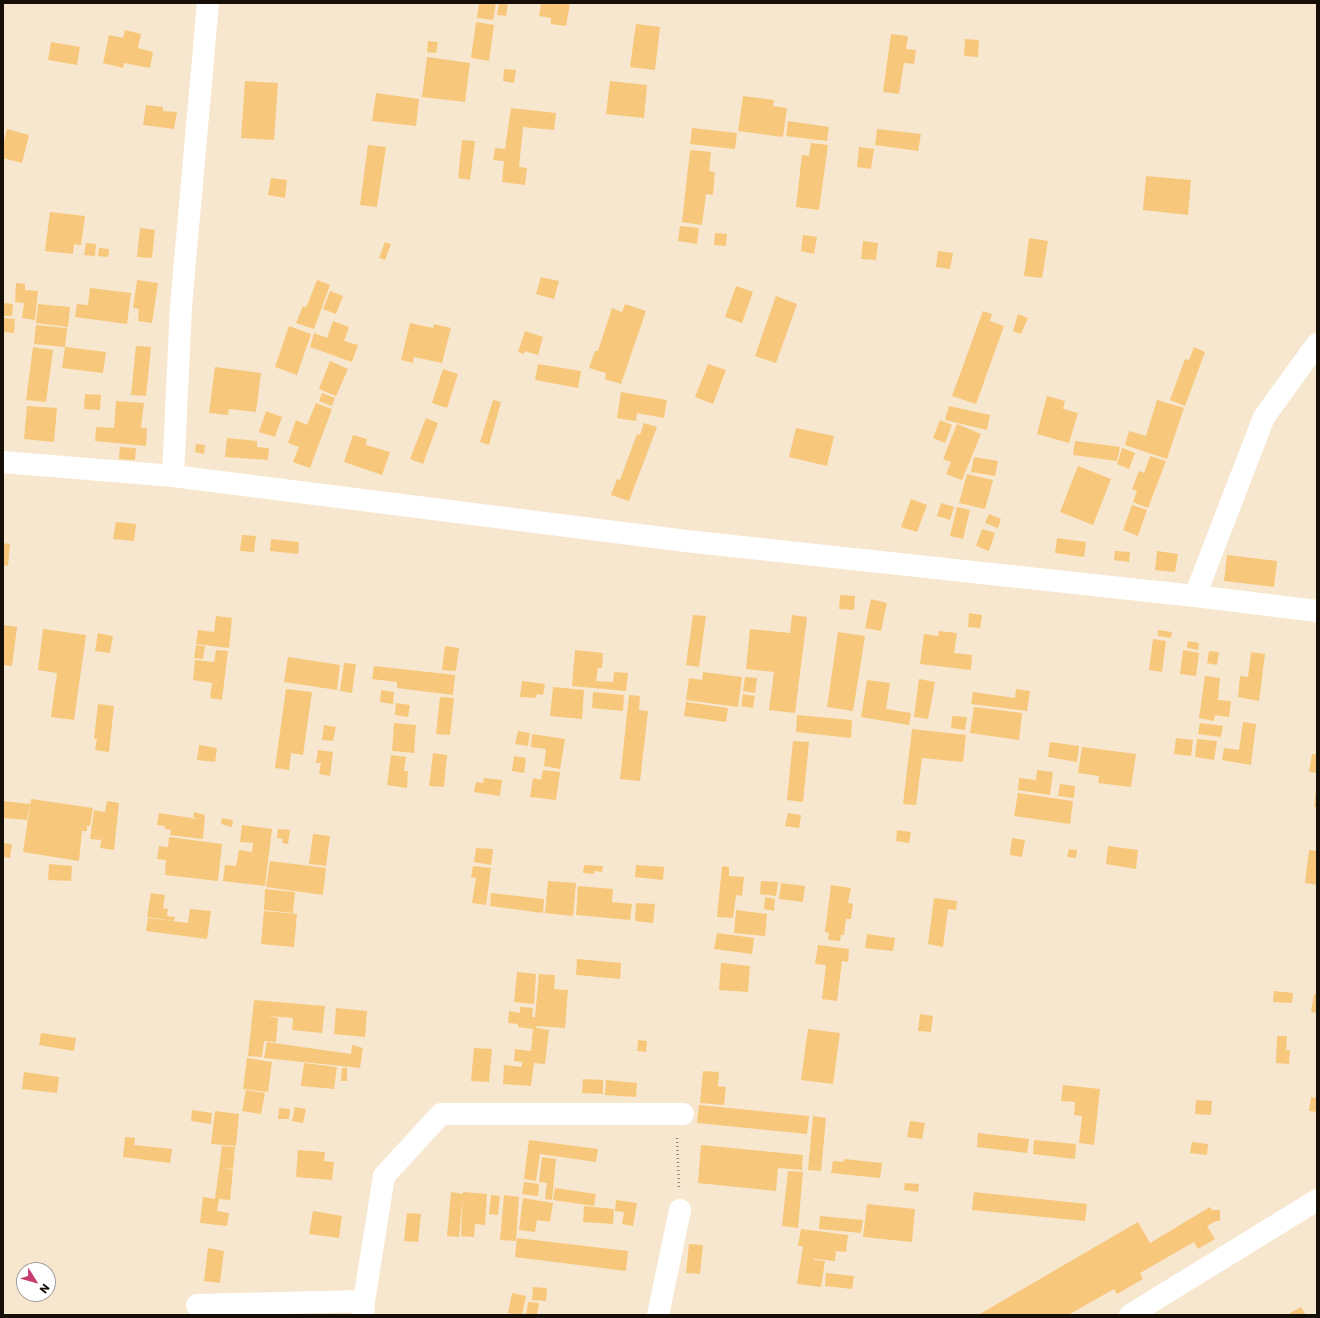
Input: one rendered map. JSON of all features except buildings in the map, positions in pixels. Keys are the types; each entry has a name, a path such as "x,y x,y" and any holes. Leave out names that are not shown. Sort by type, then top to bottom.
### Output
{"street":[{"path":"172,476 181,306 208,3"},
{"path":"1195,596 1264,417 1317,344"},
{"path":"3,462 172,476 686,541 1195,596 1317,611"},
{"path":"197,1305 364,1308 384,1176 442,1114 680,1114"},
{"path":"1130,1315 1317,1200"},
{"path":"658,1315 680,1210"}],"path":[{"path":"680,1114 680,1210"}]}
